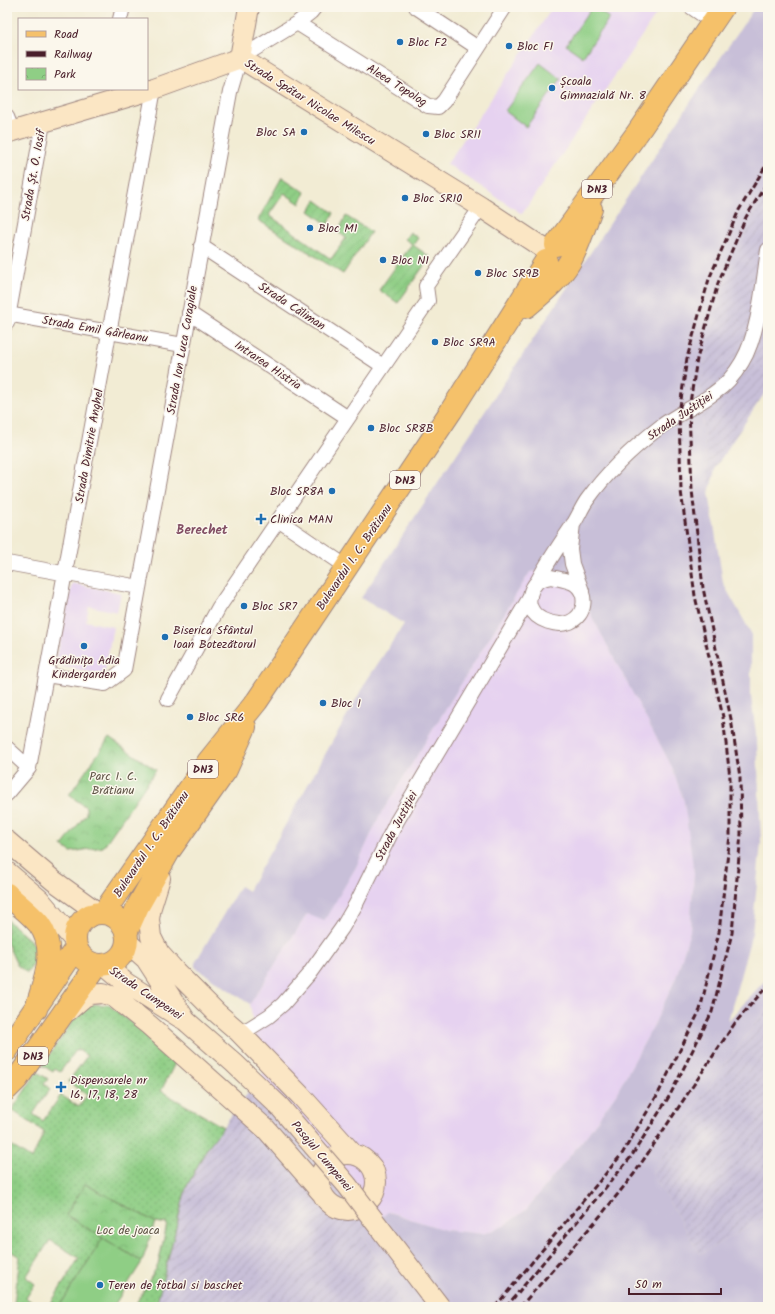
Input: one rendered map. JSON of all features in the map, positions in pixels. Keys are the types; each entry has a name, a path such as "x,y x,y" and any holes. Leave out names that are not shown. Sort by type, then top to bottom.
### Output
{"main road":[{"name":"Strada Ion Luca Caragiale","path":"240,58 249,7"},
{"name":"Bulevardul I. C. Brătianu","path":"100,912 208,762 257,701 463,393 553,255 718,14"},
{"name":"Strada Spătar Nicolae Milescu","path":"9,127 43,123 106,97 154,89 240,58 480,207 553,255"},
{"name":"Bulevardul I. C. Brătianu","path":"463,393 523,310 553,255 591,209 638,132"},
{"path":"523,310 557,279 569,264 578,246 591,209"},
{"name":"Bulevardul I. C. Brătianu","path":"126,938 138,906 169,851 226,770 257,701"},
{"path":"7,842 54,881 100,912 112,915 119,919 124,926 126,938"},
{"path":"169,851 151,907 149,919 151,937 159,952 217,1013 239,1032 301,1096 353,1154"},
{"path":"7,872 40,900 86,960 93,964 101,965"},
{"path":"7,894 38,923 47,939 47,971 36,1009"},
{"name":"DN3","path":"7,1050 36,1009 75,944 76,930 80,922 88,916 100,912"},
{"name":"DN3","path":"7,1089 17,1079 57,1021 101,965 113,962 120,957 124,950 126,938"},
{"name":"Strada Cumpenei","path":"126,938 146,959 186,1021"},
{"name":"Strada Cumpenei","path":"101,965 126,983 186,1021"},
{"path":"159,980 196,1005 217,1013"},
{"path":"126,983 149,1025"},
{"path":"57,1021 84,997 90,994 103,993 114,997 149,1025 266,1129 321,1192 331,1206 348,1211 358,1209 366,1204 374,1192 376,1184 376,1177 373,1168 361,1157 353,1154 336,1156 322,1169 319,1183 321,1192"},
{"name":"Pasajul Cumpenei","path":"186,1021 234,1063 280,1107 304,1134 347,1185 440,1307"}],"street":[{"path":"120,18 123,7"},
{"path":"240,58 298,23 315,7"},
{"path":"416,7 478,48"},
{"name":"Aleea Topolog","path":"298,23 428,106 438,107 444,101 505,7"},
{"path":"691,7 718,14"},
{"name":"Strada Ion Luca Caragiale","path":"46,676 105,684 124,670 230,92 240,58"},
{"name":"Strada Dimitrie Anghel","path":"7,794 29,768 154,89"},
{"name":"Strada Șt. O. Iosif","path":"8,317 43,123"},
{"path":"168,699 219,607 428,301 426,286 480,207"},
{"name":"Strada Căliman","path":"201,246 383,366"},
{"name":"Strada Justiției","path":"537,582 560,541 573,524 588,499 614,468 643,441 679,414 714,394 729,380 742,361 752,340 768,250"},
{"name":"Intrarea Histria","path":"189,313 348,418"},
{"name":"Strada Emil Gârleanu","path":"8,317 110,332 183,345"},
{"path":"278,520 347,567"},
{"path":"573,524 570,549 572,564 583,593 583,608 574,620 565,624 543,620 536,615 530,607 532,589 537,582 544,578 552,577 574,583 583,593"},
{"path":"7,563 139,587"},
{"name":"Strada Justiției","path":"239,1032 250,1028 269,1016 283,1004 309,974 342,928 356,904 397,821 530,597"},
{"path":"7,748 29,768"}],"shaded area":[{"name":"Școala Gimnazială Nr. 8","path":"553,7 606,7 615,13 619,7 661,7 522,214 447,164"},
{"path":"755,7 768,7 768,189 751,220 724,286 705,359 700,395 709,493 723,583 751,633 751,697 757,742 761,843 752,933 728,1021 768,977 768,1007 713,1080 652,1173 700,1254 768,1216 768,1307 406,1307 361,1233 388,1212 445,1230 483,1234 504,1226 526,1210 587,1135 616,1094 654,1025 676,978 690,931 694,873 684,801 671,765 589,611 579,578 565,572 548,570 530,572 379,817 356,867 324,921 307,914 250,1004 195,967 195,963 240,886 248,891 367,680 404,624 361,598"},
{"path":"768,189 768,388 716,466 709,493 700,395 705,359 724,286 751,220"},
{"path":"548,570 565,572 579,578 589,611 671,765 684,801 694,873 690,931 676,978 654,1025 616,1094 587,1135 526,1210 504,1226 483,1234 445,1230 389,1212 376,1222 254,1085 272,1061 256,1040 250,1004 307,914 324,920 356,867 379,817 530,572"},
{"name":"Grădinița Adia Kindergarden","path":"72,583 121,593 117,612 89,606 86,621 113,627 104,675 55,665"},
{"path":"768,1007 768,1216 700,1254 652,1173 713,1080"},
{"path":"254,1085 376,1222 361,1233 406,1307 156,1307 186,1188 207,1148"}],"green space":[{"path":"592,7 609,18 583,57 566,45"},
{"path":"540,63 561,79 526,127 505,111"},
{"path":"282,177 305,192 300,204 284,193 269,215 331,259 346,238 338,232 346,216 371,232 343,274 258,220"},
{"path":"316,200 334,213 328,225 309,211"},
{"path":"410,232 418,238 413,245 430,257 398,303 379,290 412,244 405,239"},
{"name":"Parc I. C. Brătianu","path":"109,738 156,770 103,847 71,852 62,846 86,814 86,807 69,795"},
{"path":"7,920 32,942 39,953 36,961 27,973 17,965 7,943"},
{"path":"91,1004 109,1005 177,1059 161,1091 223,1127 207,1148 186,1188 156,1307 134,1307 158,1265 167,1224 155,1222 85,1184 66,1215 103,1238 59,1307 49,1306 79,1258 50,1240 26,1277 35,1284 26,1298 38,1306 21,1307 14,1303 20,1257 7,1249 7,1143 32,1159 44,1132 12,1110 37,1072 48,1079 44,1084 50,1089 33,1114 43,1121 61,1095 79,1107 87,1095 68,1082 87,1056 77,1049 60,1072 55,1069 53,1072 42,1065 72,1022"},
{"name":"Loc de joaca","path":"85,1184 155,1222 142,1262 66,1215"},
{"name":"Teren de fotbal si baschet","path":"103,1238 142,1262 113,1307 59,1307"}],"railway":[{"path":"495,1307 622,1154 659,1092 700,1010 719,932 730,835 730,778 723,717 695,596 681,491 679,414 687,358 709,279 739,210 768,162"},
{"path":"506,1307 631,1157 670,1095 712,1012 732,933 741,834 740,777 731,719 703,588 692,490 689,409 697,359 718,283 746,217 768,181"},
{"path":"520,1307 601,1215 634,1174 735,1023 768,985"}],"place":[{"name":"Bloc F2","path":"400,42"},
{"name":"Bloc F1","path":"509,46"},
{"name":"Școala Gimnazială Nr. 8","path":"552,88"},
{"name":"Bloc 5A","path":"304,132"},
{"name":"Bloc SR11","path":"426,134"},
{"name":"Bloc SR10","path":"405,198"},
{"name":"Bloc M1","path":"310,228"},
{"name":"Bloc N1","path":"383,260"},
{"name":"Bloc SR9B","path":"478,273"},
{"name":"Bloc SR9A","path":"435,342"},
{"name":"Bloc SR8B","path":"371,428"},
{"name":"Bloc SR8A","path":"332,491"},
{"name":"Clinica MAN","path":"261,519"},
{"name":"Bloc SR7","path":"244,606"},
{"name":"Biserica Sfântul Ioan Botezătorul","path":"165,637"},
{"name":"Grădinița Adia Kindergarden","path":"84,646"},
{"name":"Bloc I","path":"323,703"},
{"name":"Bloc SR6","path":"190,717"},
{"name":"Dispensarele nr 16, 17, 18, 28","path":"61,1087"},
{"name":"Teren de fotbal si baschet","path":"100,1285"}],"district":[{"name":"Berechet","path":"202,529"}]}
